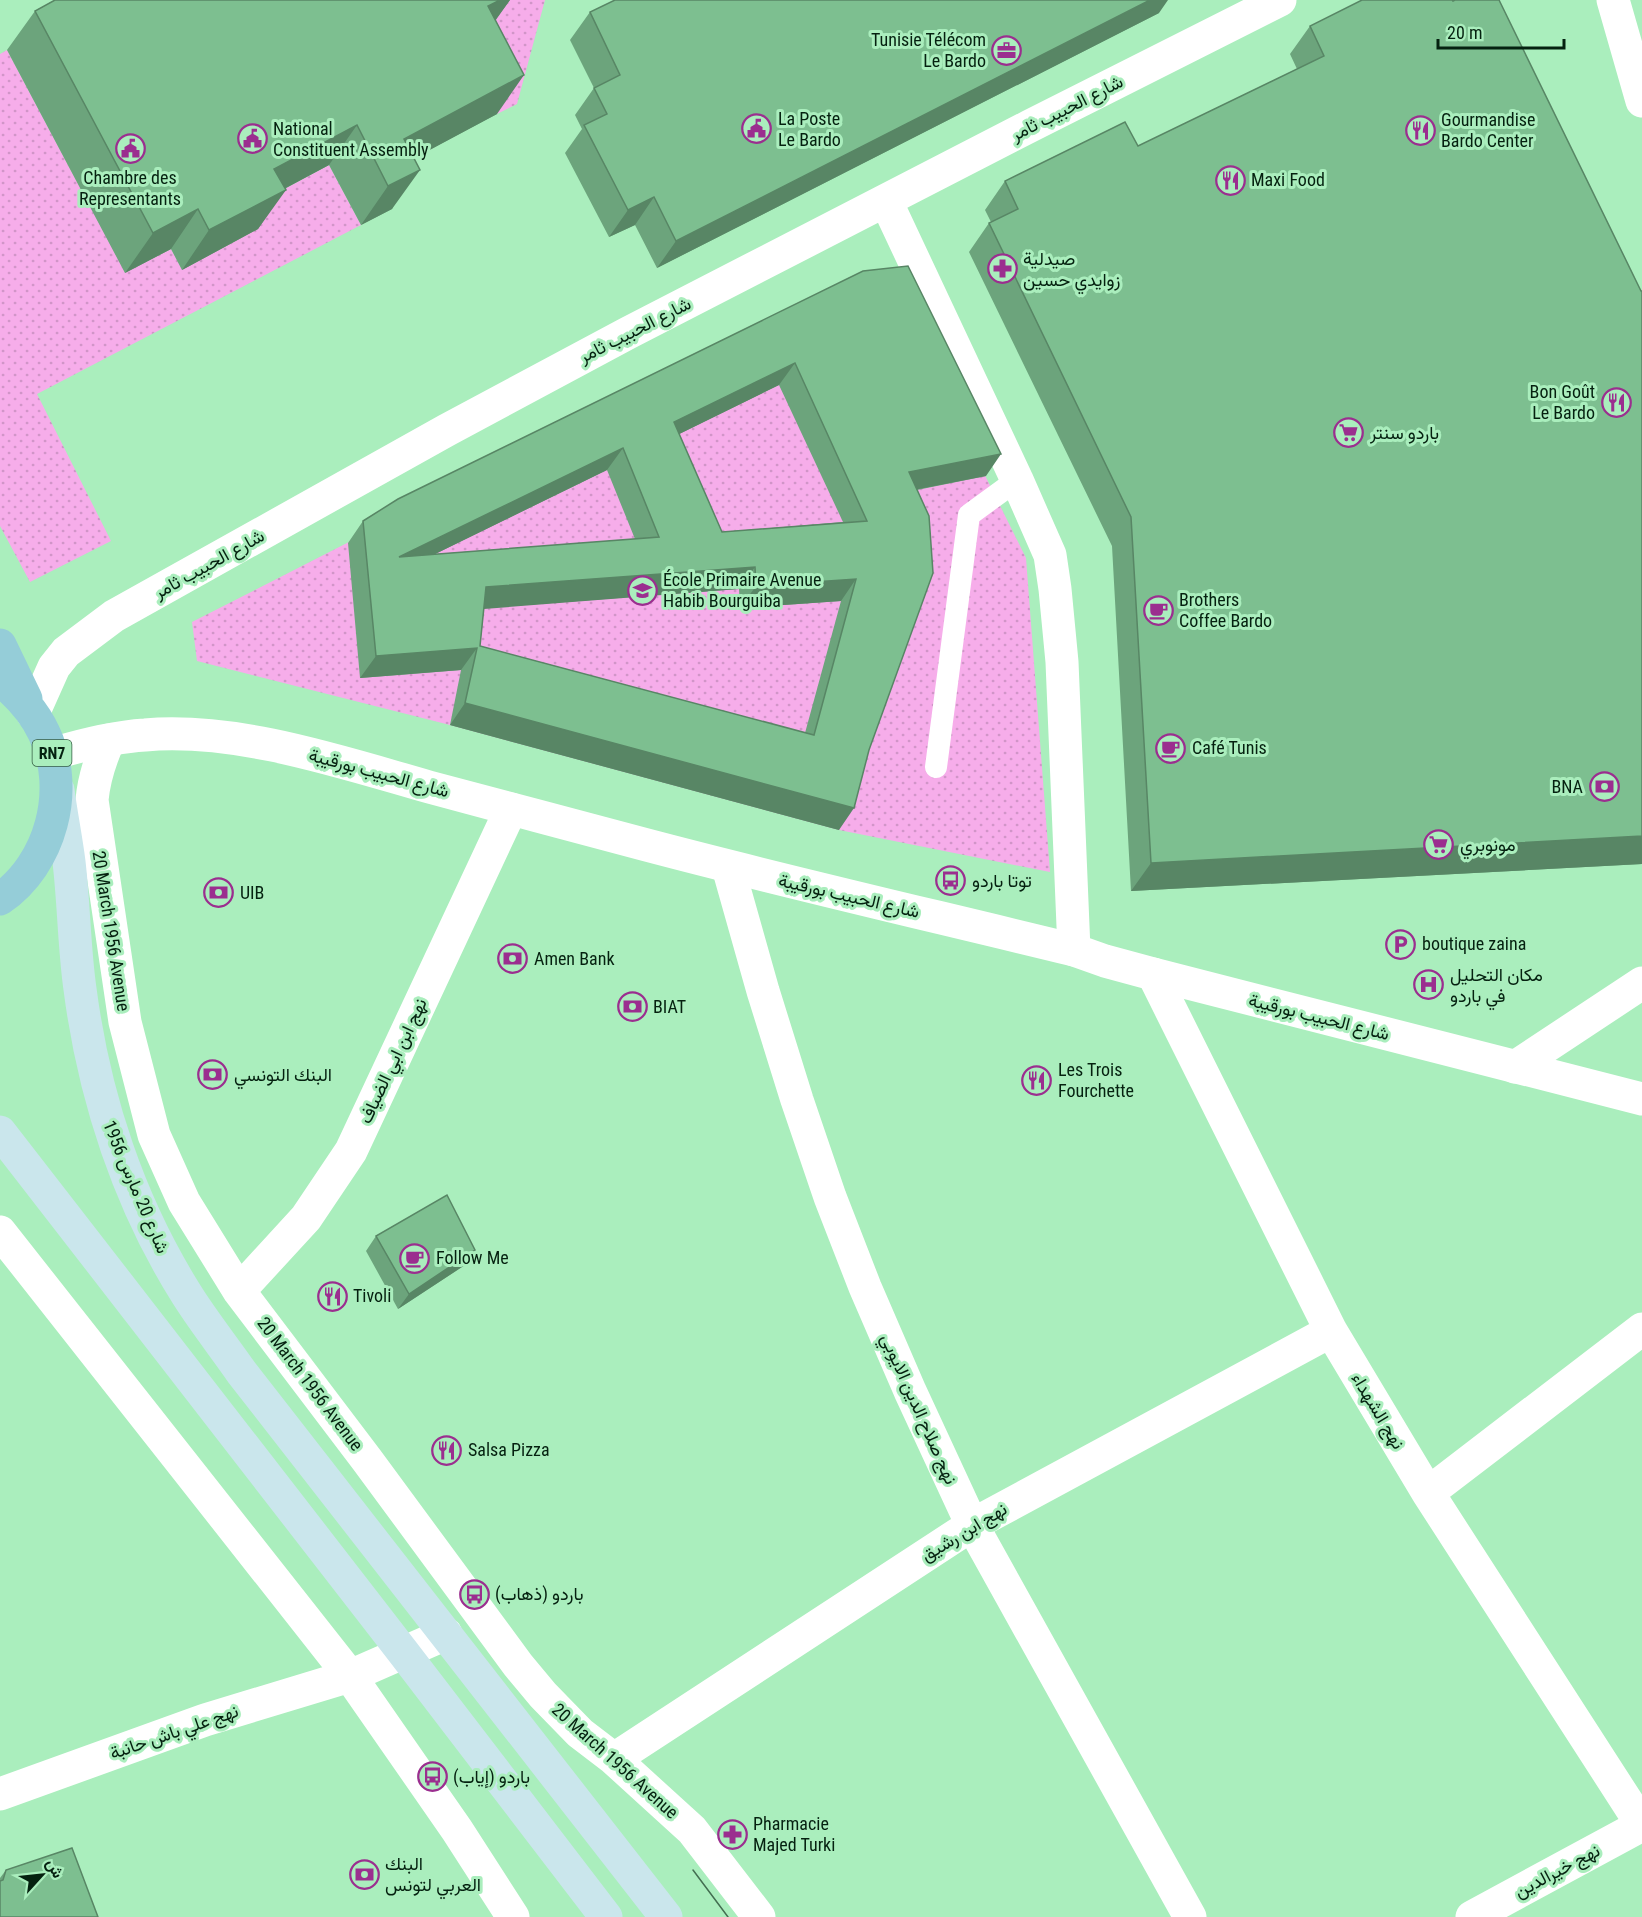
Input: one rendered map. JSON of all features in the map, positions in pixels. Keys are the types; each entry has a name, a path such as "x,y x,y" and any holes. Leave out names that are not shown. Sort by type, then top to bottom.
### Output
{"main road":[{"name":"RN7","path":"0,645 44,733 54,767 55,811 46,842 30,870 0,899"},
{"name":"RN7","path":"0,680 15,692 33,714"},
{"name":"شارع 20 مارس 1956","path":"54,767 69,861 80,988 89,1046 115,1146 144,1215 160,1249 188,1296 235,1364 446,1634"},
{"path":"0,1132 606,1917"},
{"path":"446,1634 666,1917"}],"street":[{"name":"شارع الحبيب ثامر","path":"33,714 54,667 66,652 114,616 447,430 628,333 1280,0"},
{"path":"1613,0 1642,100"},
{"path":"886,201 1050,555 1062,662 1074,950"},
{"name":"شارع الحبيب بورقيبة","path":"54,767 79,745 143,735 224,737 306,752 728,867 1074,950 1153,974 1642,1099"},
{"name":"20 March 1956 Avenue","path":"109,740 99,762 92,800 125,1022 154,1135 184,1202 239,1291 518,1665 560,1714 580,1733 614,1759 692,1830 759,1917"},
{"name":"نهج ابن ابي الضياف","path":"239,1291 306,1218 351,1151 510,809"},
{"name":"نهج صلاح الدين الايوبي","path":"728,867 797,1100 830,1197 905,1381 972,1525 1190,1917"},
{"name":"نهج الشهداء","path":"1153,974 1331,1331 1428,1493 1642,1825"},
{"path":"1515,1067 1642,983"},
{"path":"0,1232 350,1676 457,1830 513,1917"},
{"path":"1428,1493 1642,1329"},
{"name":"نهج ابن رشيق","path":"614,1759 972,1525 1331,1331"},
{"name":"نهج علي باش حانبة","path":"0,1794 205,1720 350,1676 446,1634"},
{"name":"نهج خيرالدين","path":"1472,1917 1642,1825"}],"lane":[{"path":"936,767 969,515 1017,480"}],"shaded area":[{"path":"472,0 545,0 517,104 497,114 461,45"},
{"path":"7,50 125,272 171,249 182,269 247,209 329,165 361,225 37,394 111,541 30,582 0,526 0,54"},
{"name":"École Primaire Avenue Habib Bourguiba","path":"892,288 1026,558 1050,872 839,830 450,725 197,661 192,622 347,543 383,521"}],"building":[{"name":"National Constituent Assembly","path":"55,0 500,0 488,6 524,75 404,139 420,170 388,186 357,125 274,169 286,190 209,230 198,209 153,233 35,11"},
{"name":"La Poste Le Bardo","path":"615,0 1150,0 676,241 654,197 628,210 584,125 607,114 594,88 620,75 590,12"},
{"name":"باردو سنتر","path":"1362,0 1499,0 1642,291 1642,836 1151,863 1131,517 989,223 1018,209 1005,181 1125,122 1138,146 1324,56 1310,26"},
{"path":"908,266 1001,454 909,472 929,516 933,573 869,750 854,808 465,703 477,648 376,656 363,521 398,499 863,271","holes":["795,363 867,521 722,532 674,422","623,448 659,537 399,557","755,567 756,586 856,579 814,735 480,646 486,587"]},
{"name":"Follow Me","path":"447,1195 475,1250 409,1294 376,1236"},
{"path":"72,1848 98,1917 0,1917 0,1881 3,1880 6,1870"}],"tram line":[{"path":"693,1870 728,1917"}],"place":[{"name":"Tunisie Télécom Le Bardo","path":"1007,50"},
{"name":"La Poste Le Bardo","path":"757,129"},
{"name":"Gourmandise Bardo Center","path":"1420,130"},
{"name":"National Constituent Assembly","path":"252,139"},
{"name":"Chambre des Representants","path":"130,149"},
{"name":"Maxi Food","path":"1230,180"},
{"name":"صيدلية زوايدي حسين","path":"1002,269"},
{"name":"Bon Goût Le Bardo","path":"1616,402"},
{"name":"باردو سنتر","path":"1349,433"},
{"name":"École Primaire Avenue Habib Bourguiba","path":"642,590"},
{"name":"Brothers Coffee Bardo","path":"1158,610"},
{"name":"Café Tunis","path":"1171,748"},
{"name":"BNA","path":"1604,787"},
{"name":"مونوبري","path":"1439,845"},
{"name":"توتا باردو","path":"951,881"},
{"name":"UIB","path":"219,893"},
{"name":"boutique zaina","path":"1401,944"},
{"name":"Amen Bank","path":"513,959"},
{"name":"مكان التحليل في باردو","path":"1429,985"},
{"name":"BIAT","path":"632,1007"},
{"name":"البنك التونسي","path":"213,1075"},
{"name":"Les Trois Fourchette","path":"1037,1080"},
{"name":"Follow Me","path":"415,1258"},
{"name":"Tivoli","path":"332,1296"},
{"name":"Salsa Pizza","path":"447,1450"},
{"name":"باردو (ذهاب)","path":"474,1594"},
{"name":"باردو (إياب)","path":"432,1777"},
{"name":"Pharmacie Majed Turki","path":"732,1834"},
{"name":"البنك العربي لتونس","path":"364,1874"}]}
